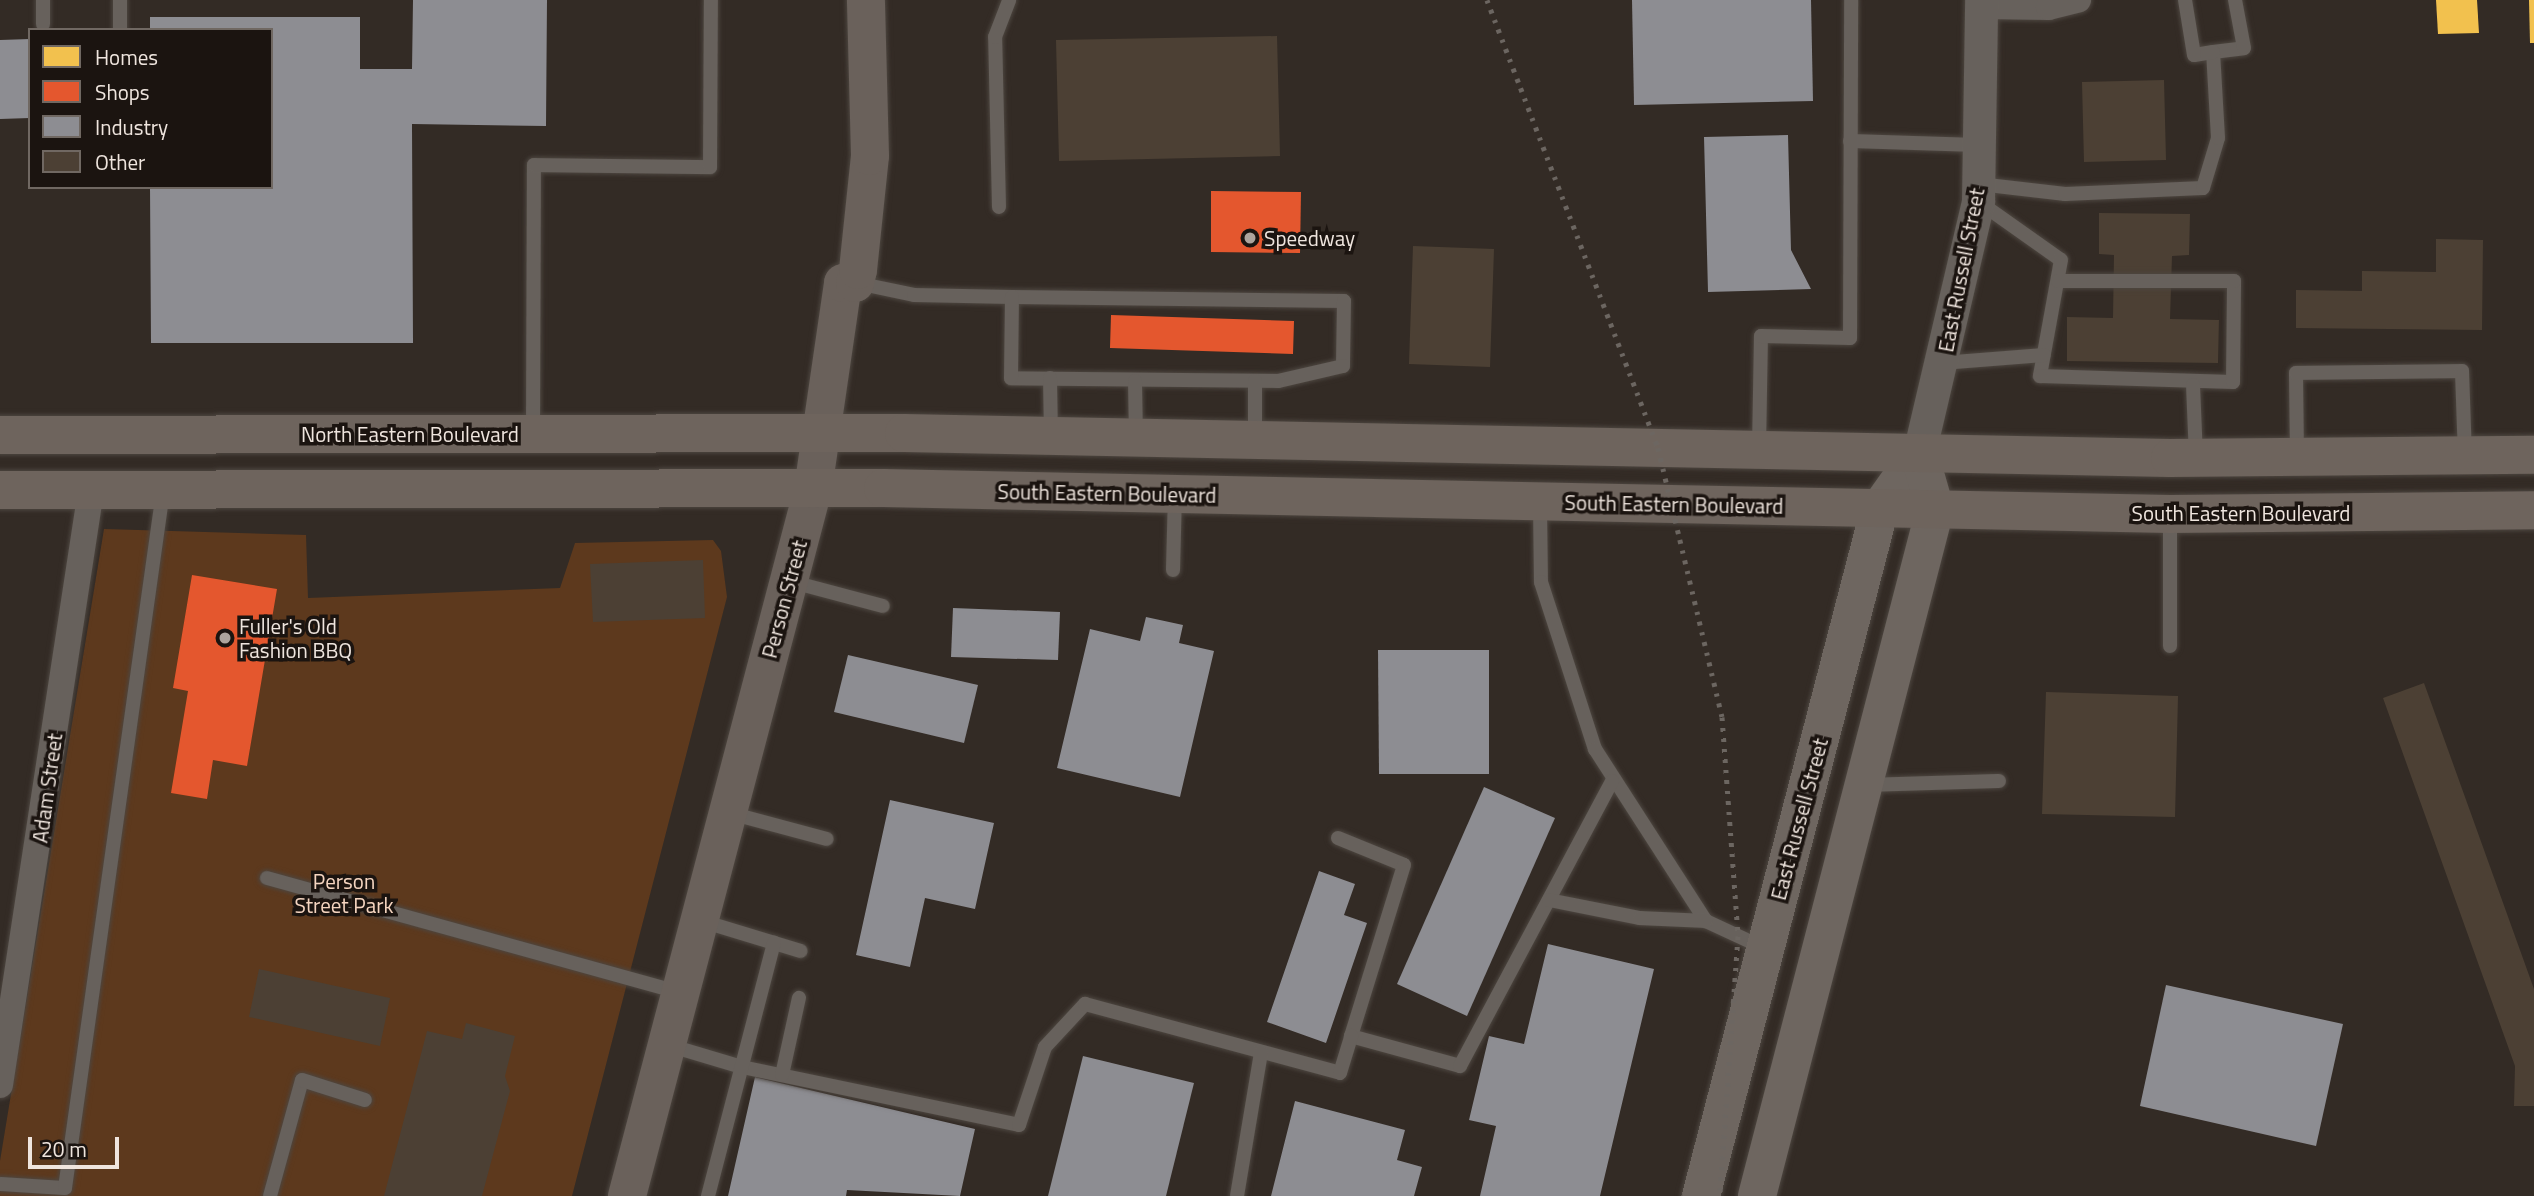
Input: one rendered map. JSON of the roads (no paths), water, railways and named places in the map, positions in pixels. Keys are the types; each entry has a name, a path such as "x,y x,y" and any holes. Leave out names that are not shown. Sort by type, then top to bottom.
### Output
{"highway":[{"name":"North Eastern Boulevard","path":"0,435 821,433"},
{"path":"821,433 2196,458 2534,454"},
{"path":"0,490 813,489"},
{"name":"South Eastern Boulevard","path":"813,489 2170,514 2534,510"}],"main road":[{"name":"Person Street","path":"627,1196 813,489 843,283 855,283 870,156 866,0"},
{"name":"East Russell Street","path":"1701,1196 1880,508 1919,453"},
{"path":"1757,1196 1935,509 1919,453"}],"street":[{"path":"1981,3 2049,7 2078,0"},
{"name":"East Russell Street","path":"1919,453 1942,363 1979,193 1981,3"},
{"name":"Adam Street","path":"0,1085 91,490"}],"lane":[{"path":"43,0 43,24"},
{"path":"120,0 120,28"},
{"path":"533,434 534,165 710,167 711,0"},
{"path":"999,207 995,37 1009,0"},
{"path":"1759,450 1761,336 1850,338 1851,0"},
{"path":"2185,0 2194,55 2244,48 2235,0"},
{"path":"1979,193 2065,194 2203,188 2218,138 2213,52"},
{"path":"1850,141 1981,145"},
{"path":"1979,193 2061,260 2039,376 2193,386 2233,382 2234,281 2058,281"},
{"path":"855,283 914,295 1344,301 1343,366 1255,381 1011,378 1012,297"},
{"path":"1942,363 2044,355"},
{"path":"2297,458 2296,373 2462,372 2465,456"},
{"path":"1050,379 1051,436"},
{"path":"1135,381 1136,438"},
{"path":"1255,381 1255,440"},
{"path":"2193,386 2196,458"},
{"path":"0,1184 65,1188 163,490"},
{"path":"1172,570 1175,494"},
{"path":"1540,502 1541,582 1595,749 1612,781 1706,921"},
{"path":"2170,514 2170,646"},
{"path":"789,581 883,606"},
{"path":"1351,1037 1460,1066 1612,781"},
{"path":"1864,785 1999,782"},
{"path":"728,813 827,839"},
{"path":"667,1044 741,1067 1019,1125 1045,1047 1085,1004 1340,1073 1404,865 1338,838"},
{"path":"267,878 680,993"},
{"path":"1549,900 1640,918 1706,921 1765,949"},
{"path":"699,920 802,951"},
{"path":"708,1196 774,942"},
{"path":"782,1075 799,998"},
{"path":"1237,1196 1262,1052"},
{"path":"270,1196 302,1080 365,1100"}],"railway":[{"path":"1487,0 1658,448 1722,717 1738,936 1720,1196"}],"place":[{"name":"Speedway","path":"1250,238"},
{"name":"Fuller's Old Fashion BBQ","path":"225,638"}],"park label":[{"name":"Person Street Park","path":"344,893"}]}
